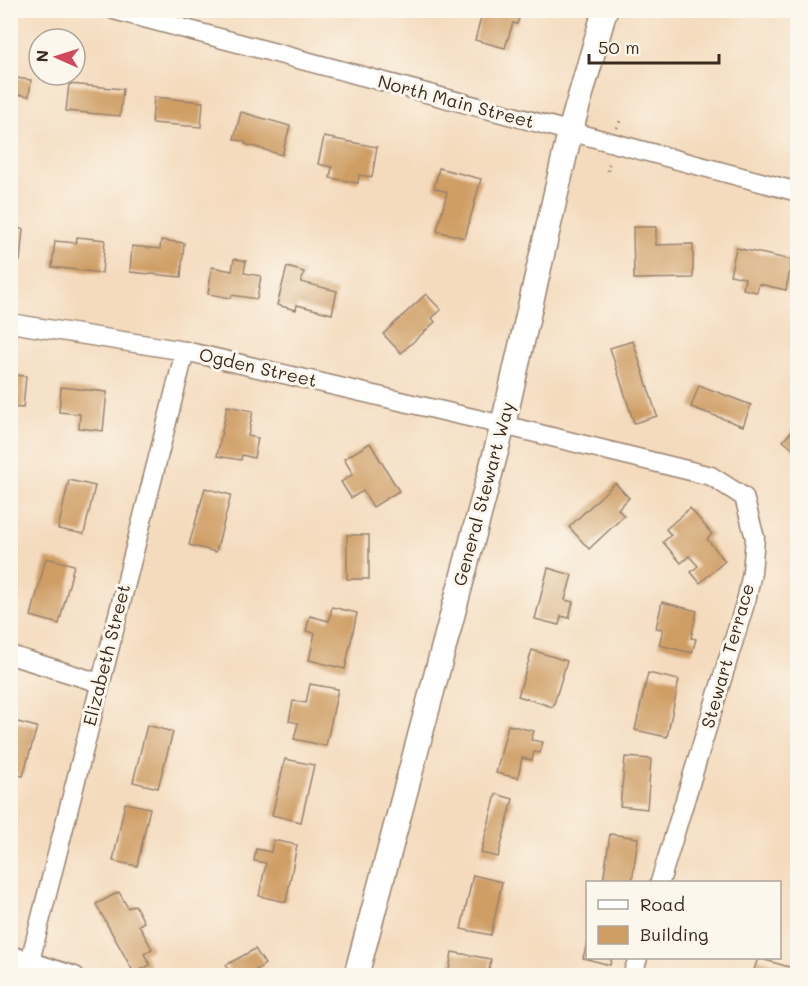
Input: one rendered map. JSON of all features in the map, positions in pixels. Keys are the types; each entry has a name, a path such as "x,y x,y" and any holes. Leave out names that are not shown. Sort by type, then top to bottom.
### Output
{"main road":[{"name":"General Stewart Way","path":"356,975 503,424 570,132 605,10"}],"street":[{"name":"North Main Street","path":"114,10 798,192"},
{"name":"Ogden Street","path":"10,323 185,351 503,424"},
{"name":"Elizabeth Street","path":"30,961 185,351"},
{"name":"Stewart Terrace","path":"503,424 711,476 744,497 755,538 747,597 660,881"},
{"path":"10,655 100,683"},
{"path":"10,954 75,975"},
{"path":"632,975 637,959"}],"path":[{"path":"616,129 621,119"},
{"path":"608,171 609,161"}],"building":[{"path":"483,10 522,10 517,24 513,23 505,48 475,40"},
{"path":"16,78 27,79 27,87 30,87 29,96 15,94 13,109 10,109 10,84 15,84"},
{"path":"87,86 123,89 120,116 66,111 69,87"},
{"path":"154,97 203,102 201,127 152,123"},
{"path":"241,112 290,126 282,155 234,139"},
{"path":"324,137 377,147 372,177 359,175 358,183 330,178 332,167 318,164"},
{"path":"439,168 481,179 465,238 437,231 447,192 434,188"},
{"path":"633,227 656,227 656,245 693,244 693,278 634,279"},
{"path":"10,228 23,229 20,261 10,261"},
{"path":"77,237 105,240 102,273 52,267 55,241 76,243"},
{"path":"161,240 184,243 181,277 130,272 132,246 160,249"},
{"path":"736,248 792,260 786,290 759,284 757,292 743,289 745,278 730,275"},
{"path":"234,259 246,261 244,273 261,276 257,299 208,294 212,267 232,271"},
{"path":"287,267 304,272 301,282 337,291 332,314 297,305 296,310 277,305"},
{"path":"426,294 441,310 432,318 435,322 401,353 383,334"},
{"path":"633,341 657,416 634,423 610,348"},
{"path":"10,375 26,376 23,408 10,407"},
{"path":"699,385 751,405 743,426 691,407"},
{"path":"61,387 107,392 103,431 79,428 80,414 59,412"},
{"path":"227,406 253,411 248,436 258,438 254,458 242,455 241,460 217,456"},
{"path":"798,424 798,453 783,441"},
{"path":"370,443 399,491 373,507 363,491 351,498 341,482 353,474 344,459"},
{"path":"69,480 95,486 84,534 58,529"},
{"path":"615,483 629,498 618,509 624,516 589,549 569,527"},
{"path":"205,488 231,495 216,552 189,545"},
{"path":"690,508 712,534 707,539 725,561 700,583 691,572 698,566 689,556 681,563 663,542 671,535 666,529"},
{"path":"347,535 369,535 369,579 347,579"},
{"path":"46,558 74,565 59,624 31,616"},
{"path":"548,568 572,575 565,600 573,602 569,618 561,616 559,625 535,619"},
{"path":"662,602 697,611 691,638 696,639 692,653 659,645 663,629 656,628"},
{"path":"332,607 357,613 345,669 309,660 315,633 306,631 310,616 329,621"},
{"path":"532,650 567,661 553,707 518,696"},
{"path":"648,673 679,680 667,737 635,730"},
{"path":"310,684 338,689 326,746 294,739 298,723 289,721 293,701 306,703"},
{"path":"10,720 37,727 23,776 10,773 12,746 10,745"},
{"path":"147,725 173,732 158,788 133,782"},
{"path":"508,725 534,731 531,740 543,742 540,753 534,752 532,760 522,758 518,778 496,773"},
{"path":"625,757 651,759 647,809 620,806"},
{"path":"285,759 314,765 301,822 272,815"},
{"path":"496,794 513,799 498,857 481,853"},
{"path":"125,803 150,808 137,866 113,861"},
{"path":"610,834 638,838 632,881 603,881"},
{"path":"273,840 297,845 286,902 259,896 266,863 254,861 256,849 271,852"},
{"path":"473,875 502,882 491,935 461,929"},
{"path":"119,892 128,908 135,905 144,922 139,925 152,949 144,954 150,965 134,973 96,904"},
{"path":"255,949 265,964 247,976 232,976 226,965"},
{"path":"452,952 491,959 488,976 448,976"},
{"path":"587,959 612,959 610,965"},
{"path":"758,959 796,969 794,976 752,976"}]}
